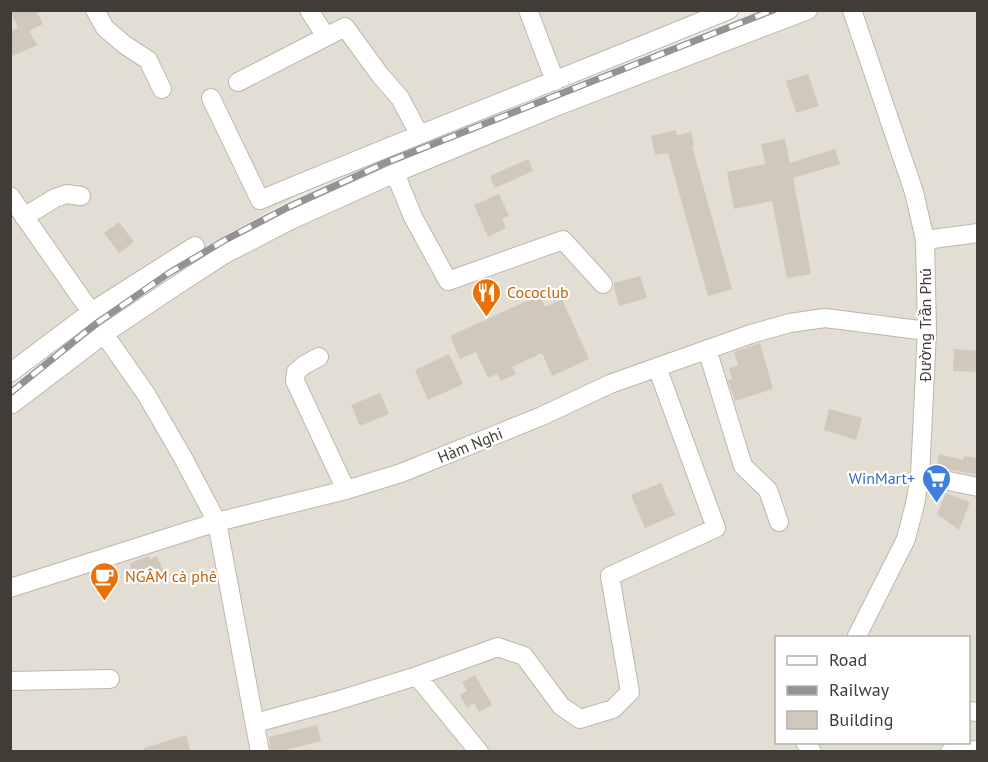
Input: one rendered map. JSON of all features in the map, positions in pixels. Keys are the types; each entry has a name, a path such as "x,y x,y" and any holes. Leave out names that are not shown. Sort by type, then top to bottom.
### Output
{"street":[{"path":"95,10 105,28 124,45 148,60 162,89"},
{"path":"309,10 326,37"},
{"path":"528,10 555,81"},
{"path":"211,98 260,200 729,10"},
{"path":"12,404 104,334 174,287 225,254 291,220 395,173 560,105 808,10"},
{"name":"Đường Trần Phú","path":"852,10 915,192 924,240 927,331 920,475 915,504 906,539 857,636"},
{"path":"238,82 345,27 400,98 420,134"},
{"path":"395,173 413,217 448,280 563,240 603,284"},
{"path":"24,217 55,198 67,194 81,196"},
{"path":"10,196 91,312"},
{"path":"924,240 978,233"},
{"path":"10,374 91,312 195,246"},
{"name":"Hàm Nghi","path":"10,588 217,522 346,490 401,473 542,416 610,384 707,348 790,323 825,318 927,331"},
{"path":"104,334 146,394 217,522 260,752"},
{"path":"707,348 743,466 768,490 779,522"},
{"path":"319,357 296,372 295,381 346,490"},
{"path":"255,723 417,676 498,647 524,656 561,706 580,719 613,709 630,692 610,576 716,528 657,367"},
{"path":"920,475 978,487"},
{"path":"417,676 479,752"},
{"path":"10,681 110,679"},
{"path":"950,752 978,750"}],"shaded area":[{"path":"11,11 738,11 389,146 231,232 115,302 11,381"},
{"path":"806,11 977,11 977,751 11,752 10,414 200,278 346,203"}],"building":[{"path":"10,10 36,10 43,24 29,31 37,45 10,57 10,32 18,28"},
{"path":"808,74 819,106 796,113 786,81"},
{"path":"676,130 677,135 691,132 694,146 692,146 732,289 708,296 668,153 655,155 651,136"},
{"path":"785,139 790,163 835,149 840,164 793,178 811,274 787,278 772,201 734,209 727,172 765,164 761,144"},
{"path":"528,159 533,171 495,188 490,176"},
{"path":"499,194 509,216 502,219 506,228 488,237 474,205"},
{"path":"119,222 134,242 119,253 104,233"},
{"path":"640,276 647,298 619,306 614,283"},
{"path":"540,295 545,307 562,299 589,359 552,376 542,353 512,367 516,374 501,381 497,374 488,378 476,352 460,359 450,336"},
{"path":"760,343 773,389 735,401 728,380 732,379 729,368 738,365 734,352"},
{"path":"954,349 978,351 978,372 953,371"},
{"path":"449,354 463,384 428,400 415,370"},
{"path":"380,393 389,414 360,426 351,405"},
{"path":"829,409 862,418 856,440 824,430"},
{"path":"939,454 963,460 964,456 978,458 978,475 937,467"},
{"path":"661,483 675,515 645,528 631,495"},
{"path":"946,493 970,502 959,530 937,514"},
{"path":"148,556 150,559 157,556 165,574 138,585 129,564"},
{"path":"475,675 492,705 479,712 474,703 467,708 460,695 467,691 462,682"},
{"path":"317,725 321,741 271,752 269,737"},
{"path":"186,735 191,752 145,752 144,748"}],"railway":[{"path":"10,393 97,323 169,273 286,208 385,163 773,10"}],"place":[{"name":"Cococlub","path":"486,318"},
{"name":"WinMart+","path":"936,504"},
{"name":"NGÂM cà phê","path":"104,602"}]}
